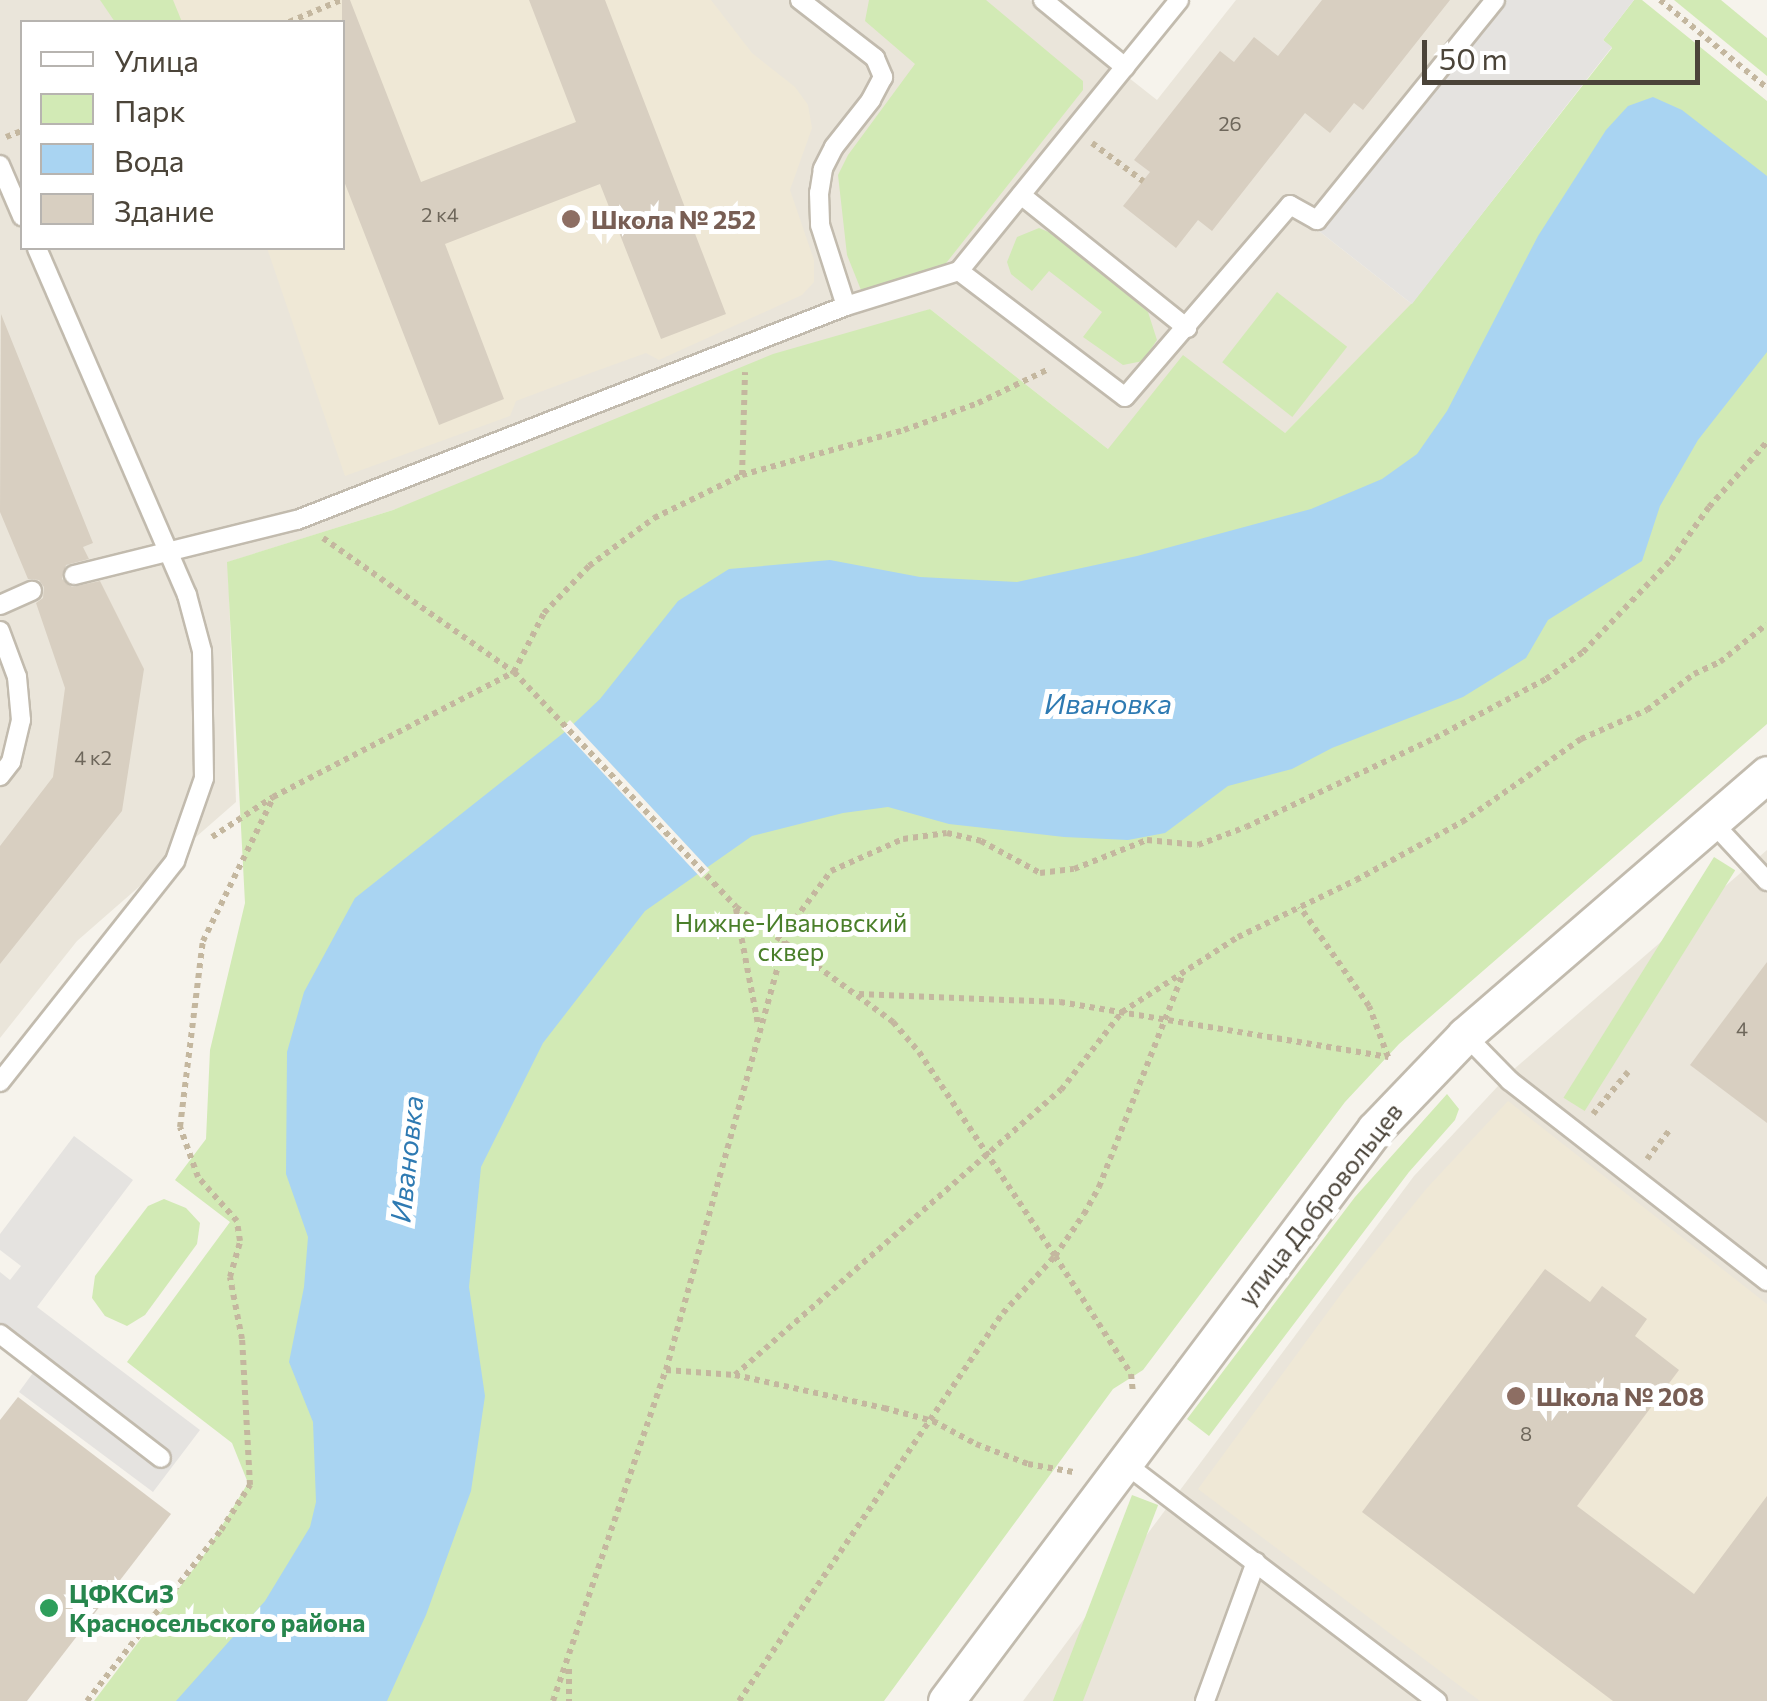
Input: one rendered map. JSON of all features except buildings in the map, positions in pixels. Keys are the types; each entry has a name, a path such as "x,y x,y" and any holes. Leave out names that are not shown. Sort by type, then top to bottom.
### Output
{"street":[{"name":"улица Добровольцев","path":"946,1701 1333,1182 1426,1072 1767,774"}],"lane":[{"path":"800,0 875,58 884,77 823,168 820,225 846,306"},
{"path":"1044,0 1065,7 1125,67"},
{"path":"74,574 297,520 846,306 959,271 1180,0"},
{"path":"959,271 1125,397 1290,206 1317,220 1496,0"},
{"path":"0,165 20,211"},
{"path":"1021,195 1187,328"},
{"path":"0,1082 175,861 204,778 202,651 170,549 37,250"},
{"path":"0,604 32,591"},
{"path":"0,631 17,677 21,720 10,762 0,776"},
{"path":"1712,822 1760,866 1767,881"},
{"path":"1465,1035 1510,1081 1767,1281"},
{"path":"0,1334 162,1458"},
{"path":"1123,1462 1437,1701"},
{"path":"1204,1701 1256,1562"}],"path":[{"path":"293,20 341,0"},
{"path":"1660,0 1767,88"},
{"path":"1074,130 1143,181"},
{"path":"742,476 745,344"},
{"path":"175,861 273,797 514,672 544,613 589,566 654,518 742,476 904,430 978,403 1070,359"},
{"path":"553,1701 666,1370 743,1096 758,1025 789,927 831,871 903,839 946,833 981,841 1040,873 1074,869 1147,840 1198,845 1230,833 1436,738 1546,678 1598,639 1671,560 1709,507 1767,442"},
{"path":"297,520 514,672 736,907 785,947 858,994 893,1022 919,1052 1056,1256 1131,1374 1133,1393"},
{"path":"735,1375 1061,1090 1122,1012 1238,937 1462,822 1581,739 1647,710 1694,674 1720,662 1767,624"},
{"path":"86,1701 221,1530 250,1485 242,1340 230,1277 240,1242 237,1221 198,1177 180,1127 203,941 273,797"},
{"path":"736,907 758,1025"},
{"path":"858,994 1060,1002 1388,1057 1369,1006 1300,907"},
{"path":"739,1701 1003,1313 1056,1256 1099,1188 1183,972"},
{"path":"1577,1133 1628,1072"},
{"path":"666,1370 735,1375 933,1421 976,1444 1028,1464 1074,1472"},
{"path":"569,1663 570,1701"}],"shaded area":[{"path":"0,0 1030,0 1157,100 1236,0 1485,0 1306,221 1412,304 1285,433 1108,449 930,309 393,510 228,562 236,802 77,941 0,1038"},
{"name":"Школа № 252","path":"173,0 711,0 752,53 795,87 808,105 812,128 790,190 814,260 814,282 802,295 659,360 646,353 585,375 516,401 510,416 345,476 268,250 345,250 345,20 181,20"},
{"path":"1495,0 1634,0 1603,40 1612,47 1412,304 1315,228"},
{"name":"Школа № 208","path":"1767,850 1767,1701 1023,1701 1414,1176 1513,1070"},
{"name":"Школа № 208","path":"1508,1101 1767,1304 1767,1701 1480,1701 1198,1489 1344,1290 1427,1188"},
{"path":"74,1136 133,1180 37,1307 200,1430 153,1492 19,1392 38,1366 0,1336 0,1272 10,1280 21,1266 0,1250 0,1234"}],"green space":[{"path":"100,0 173,0 181,20 114,20"},
{"path":"869,0 986,0 1083,81 1083,90 943,267 863,295 847,255 838,175 848,155 915,64 865,21"},
{"name":"Нижне-Ивановский сквер","path":"1634,0 1642,0 1767,101 1767,724 1399,1044 1345,1102 1143,1370 1113,1389 884,1701 94,1701 204,1555 248,1483 232,1443 127,1362 230,1222 175,1180 206,1139 210,1050 245,903 227,562 393,510 773,354 930,309 1108,449 1183,355 1285,433 1412,303 1612,48 1603,40"},
{"path":"1674,0 1721,0 1767,38 1767,76"},
{"path":"1039,228 1056,235 1148,312 1157,340 1143,361 1123,365 1083,337 1102,312 1049,271 1032,291 1011,274 1007,262 1017,237"},
{"path":"1277,292 1347,347 1292,417 1222,362"},
{"path":"1714,857 1735,870 1585,1111 1564,1098"},
{"path":"1447,1094 1459,1109 1455,1120 1409,1172 1209,1436 1187,1419 1355,1197"},
{"path":"164,1199 186,1208 200,1223 197,1244 145,1315 127,1326 105,1316 92,1298 95,1276 148,1206"},
{"path":"1132,1495 1158,1505 1083,1701 1053,1701"}],"water":[{"name":"Ивановка","path":"1653,97 1682,110 1767,176 1767,352 1698,440 1660,506 1642,561 1548,620 1526,658 1463,697 1332,748 1292,769 1228,786 1165,833 1128,840 1064,837 949,824 888,807 843,813 752,836 645,911 543,1043 481,1167 469,1287 485,1396 471,1491 426,1615 387,1701 176,1701 265,1601 310,1527 316,1502 313,1422 289,1362 304,1287 308,1237 286,1174 287,1052 304,992 355,898 566,731 600,699 678,601 729,569 830,560 920,577 1017,582 1137,556 1311,509 1382,479 1417,454 1447,411 1538,236 1606,130 1628,106"}],"pier":[{"path":"570,720 710,870 701,878 561,728"}],"place":[{"name":"Школа № 252","path":"571,219"},
{"name":"Школа № 208","path":"1516,1396"},
{"name":"ЦФКСиЗ Красносельского района","path":"49,1608"}]}
